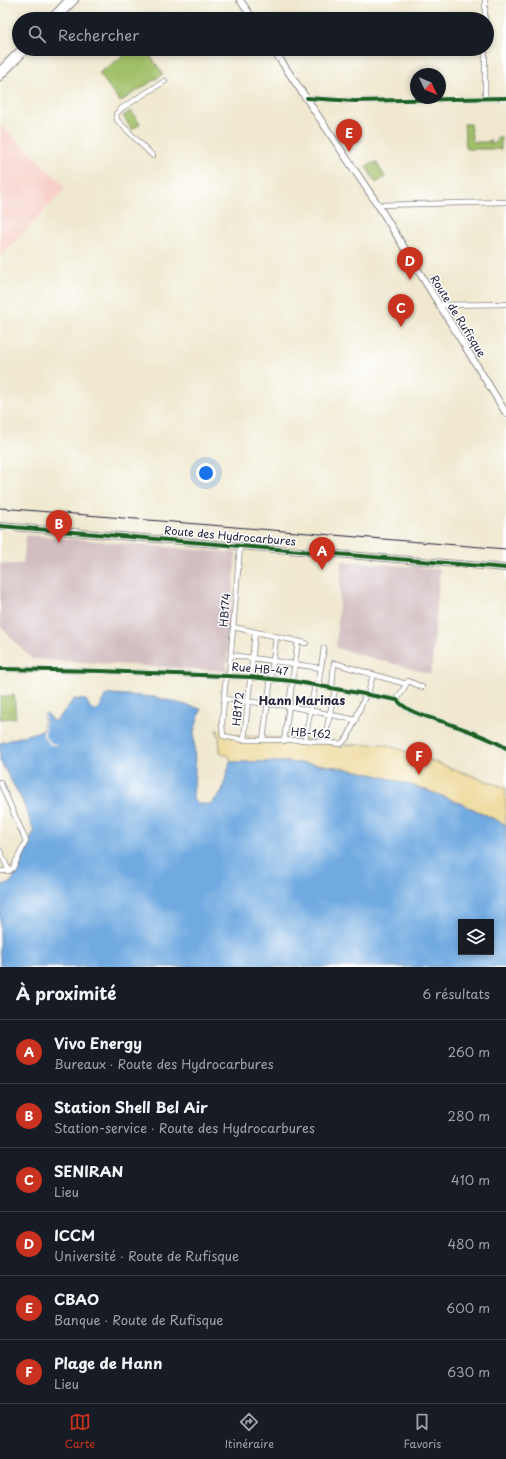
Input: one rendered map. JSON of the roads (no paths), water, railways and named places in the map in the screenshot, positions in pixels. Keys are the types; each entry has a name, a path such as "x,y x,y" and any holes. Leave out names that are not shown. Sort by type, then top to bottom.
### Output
{"street":[{"path":"57,12 68,0"},
{"path":"63,12 75,0"},
{"path":"240,0 248,12"},
{"path":"485,0 485,12"},
{"path":"0,70 13,56"},
{"path":"0,77 20,56"},
{"name":"Route de Rufisque","path":"278,56 378,205 506,413"},
{"path":"485,56 485,98"},
{"path":"153,156 117,120 116,114 122,108 165,81"},
{"path":"307,98 354,101 506,98"},
{"path":"378,205 506,202"},
{"path":"439,305 506,304"},
{"name":"Route des Hydrocarbures","path":"0,526 506,568"},
{"name":"HB174","path":"223,736 224,699 228,675 240,546"},
{"path":"233,627 306,643"},
{"name":"HB172","path":"244,740 255,632"},
{"path":"263,740 276,636"},
{"path":"284,741 298,641"},
{"path":"305,740 309,709 317,685 324,648"},
{"path":"230,655 295,663 321,668"},
{"path":"324,743 334,688 334,663 422,687"},
{"name":"Rue HB-47","path":"0,669 228,675 292,681 397,700 408,710 496,742 506,748"},
{"name":"HB-162","path":"223,736 244,740 305,740 338,745 344,742 356,720 367,694 373,674"},
{"path":"397,700 407,682"},
{"path":"224,699 268,702 309,709 356,720"},
{"path":"0,782 26,841 13,868 9,871 0,871"},
{"path":"0,851 9,871"}],"water":[{"path":"111,694 155,697 201,709 194,732 195,772 193,798 199,803 211,804 222,791 230,762 304,763 364,773 413,786 461,804 506,825 506,967 0,967 0,885 9,884 13,879 34,831 22,800 0,761 0,743 43,730 44,714 48,714 52,721 57,720 74,699 86,700 90,708 95,711 99,709 105,696"}],"railway":[{"path":"0,508 506,549"}],"place":[{"name":"CBAO","path":"349,152"},
{"name":"ICCM","path":"410,280"},
{"name":"SENIRAN","path":"401,327"},
{"name":"Station Shell Bel Air","path":"59,543"},
{"name":"Vivo Energy","path":"322,570"},
{"name":"Plage de Hann","path":"419,775"}],"district":[{"name":"Hann Marinas","path":"302,701"}]}
